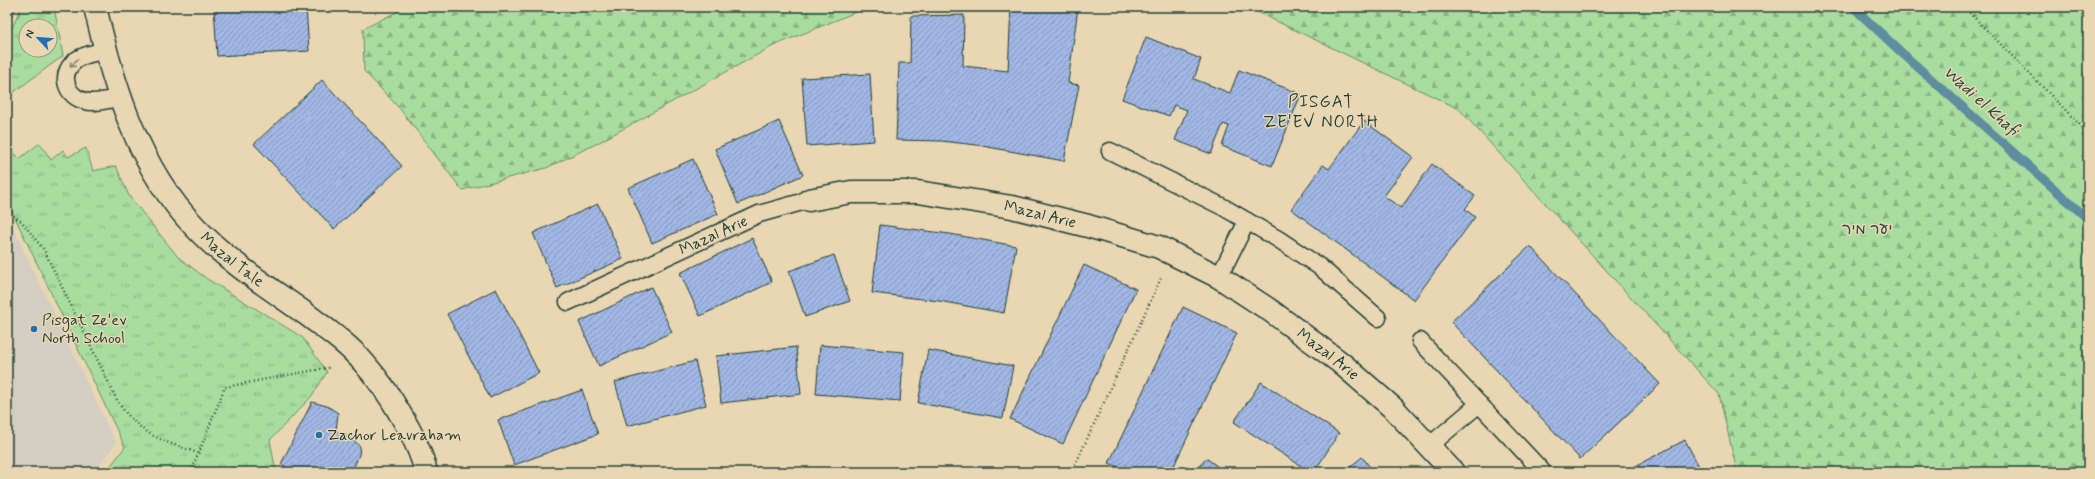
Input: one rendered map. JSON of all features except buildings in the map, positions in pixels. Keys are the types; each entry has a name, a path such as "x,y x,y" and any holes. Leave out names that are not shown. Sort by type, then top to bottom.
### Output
{"street":[{"name":"Mazal Tale","path":"95,7 105,50 120,98 154,172 172,201 194,227 227,258 328,330 363,362 386,390 409,428 426,472"},
{"name":"Mazal Arie","path":"809,200 851,192 918,192 1012,207 1159,246 1219,278 1271,311 1341,363 1394,409 1453,472"}],"lane":[{"path":"105,50 77,59 70,66 67,76 67,86 71,95 78,99 92,102 120,98"},
{"path":"1110,151 1223,207 1247,221 1320,267 1378,318"},
{"name":"Mazal Arie","path":"568,302 760,214 809,200"},
{"path":"1219,278 1247,221"},
{"path":"1420,341 1542,471"},
{"path":"1429,446 1479,404"}],"path":[{"path":"1964,7 2088,134"},
{"path":"7,211 22,222 44,250 119,404 131,420 148,434 198,453"},
{"path":"1072,472 1173,254"},
{"path":"191,472 225,387 363,362"}],"shaded area":[{"name":"Pisgat Ze'ev North School","path":"7,215 116,443 95,472 7,472"}],"green space":[{"path":"22,7 54,7 56,18 18,18 18,58 58,58 58,29 63,56 7,97 7,38"},
{"path":"406,7 868,7 773,46 594,145 546,168 462,190 400,109 364,71 363,29"},
{"name":"יער מיר","path":"1247,7 2088,7 2088,472 1737,472 1719,394 1459,109"},
{"path":"7,142 19,159 40,143 51,160 63,150 68,157 86,148 93,171 116,166 129,196 178,257 207,279 302,337 327,372 311,397 270,440 276,472 106,472 125,447 7,201"}],"waterway":[{"name":"Wadi el Khafi","path":"1853,7 1902,53 2088,219"}],"place":[{"name":"Pisgat Ze'ev North School","path":"34,329"},
{"name":"Zachor Leavraham","path":"319,435"}],"district":[{"name":"PISGAT ZE'EV NORTH","path":"1321,112"}]}
